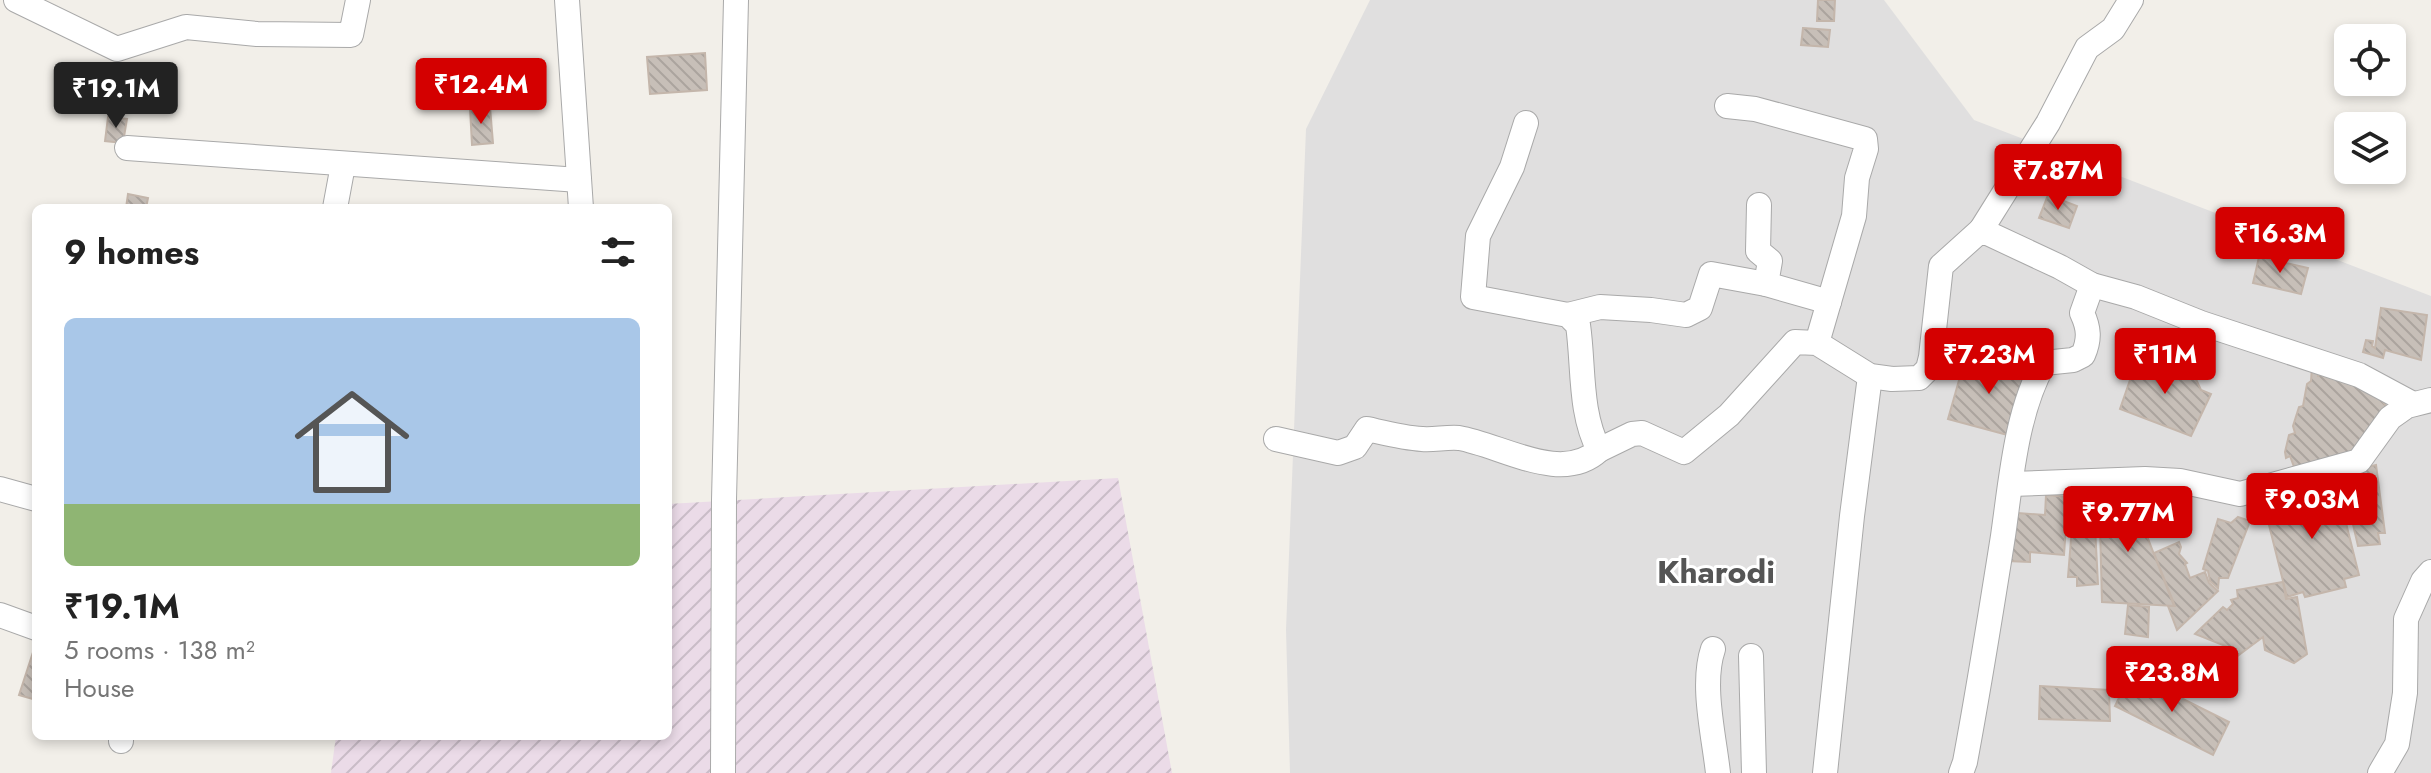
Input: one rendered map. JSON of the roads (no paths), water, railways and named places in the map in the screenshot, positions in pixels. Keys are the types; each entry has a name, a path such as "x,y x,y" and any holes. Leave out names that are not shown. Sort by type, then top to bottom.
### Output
{"street":[{"path":"16,0 117,49 186,27 257,34 351,35 358,0"},
{"path":"567,0 581,204"},
{"path":"723,773 724,500 736,0"},
{"path":"1276,439 1338,453 1355,447 1367,429 1424,440 1459,438 1539,462 1568,464 1588,461 1599,450 1632,434 1642,433 1684,452 1729,415 1795,342 1817,343 1870,376 1919,378 1928,369 1931,357 1941,266 1981,230 2048,123 2087,48 2113,29 2131,0"},
{"path":"1727,106 1768,113 1865,139 1866,149 1857,178 1854,216 1817,343"},
{"path":"1526,123 1512,167 1478,236 1473,297 1568,315 1600,307 1686,315 1700,308 1711,274 1766,284 1829,302"},
{"path":"127,148 579,180"},
{"path":"336,204 343,165"},
{"path":"1759,205 1758,251 1770,261 1766,284"},
{"path":"1981,230 2092,285 2136,297 2201,323 2359,375 2422,402"},
{"path":"1961,773 1981,675 2011,484 2033,382 2044,363 2073,360 2083,355 2089,341 2082,313 2092,285"},
{"path":"1568,315 1578,325 1586,412 1591,435 1599,450"},
{"path":"1825,773 1870,376"},
{"path":"2011,484 2145,479 2180,481 2240,494 2359,461 2390,418 2422,402"},
{"path":"0,489 32,498"},
{"path":"2380,773 2397,744 2405,693 2406,619 2423,581 2431,572"},
{"path":"0,615 32,627"},
{"path":"1713,649 1708,664 1708,682 1718,773"},
{"path":"1751,656 1754,773"}],"district":[{"name":"Kharodi","path":"1716,572"}]}
